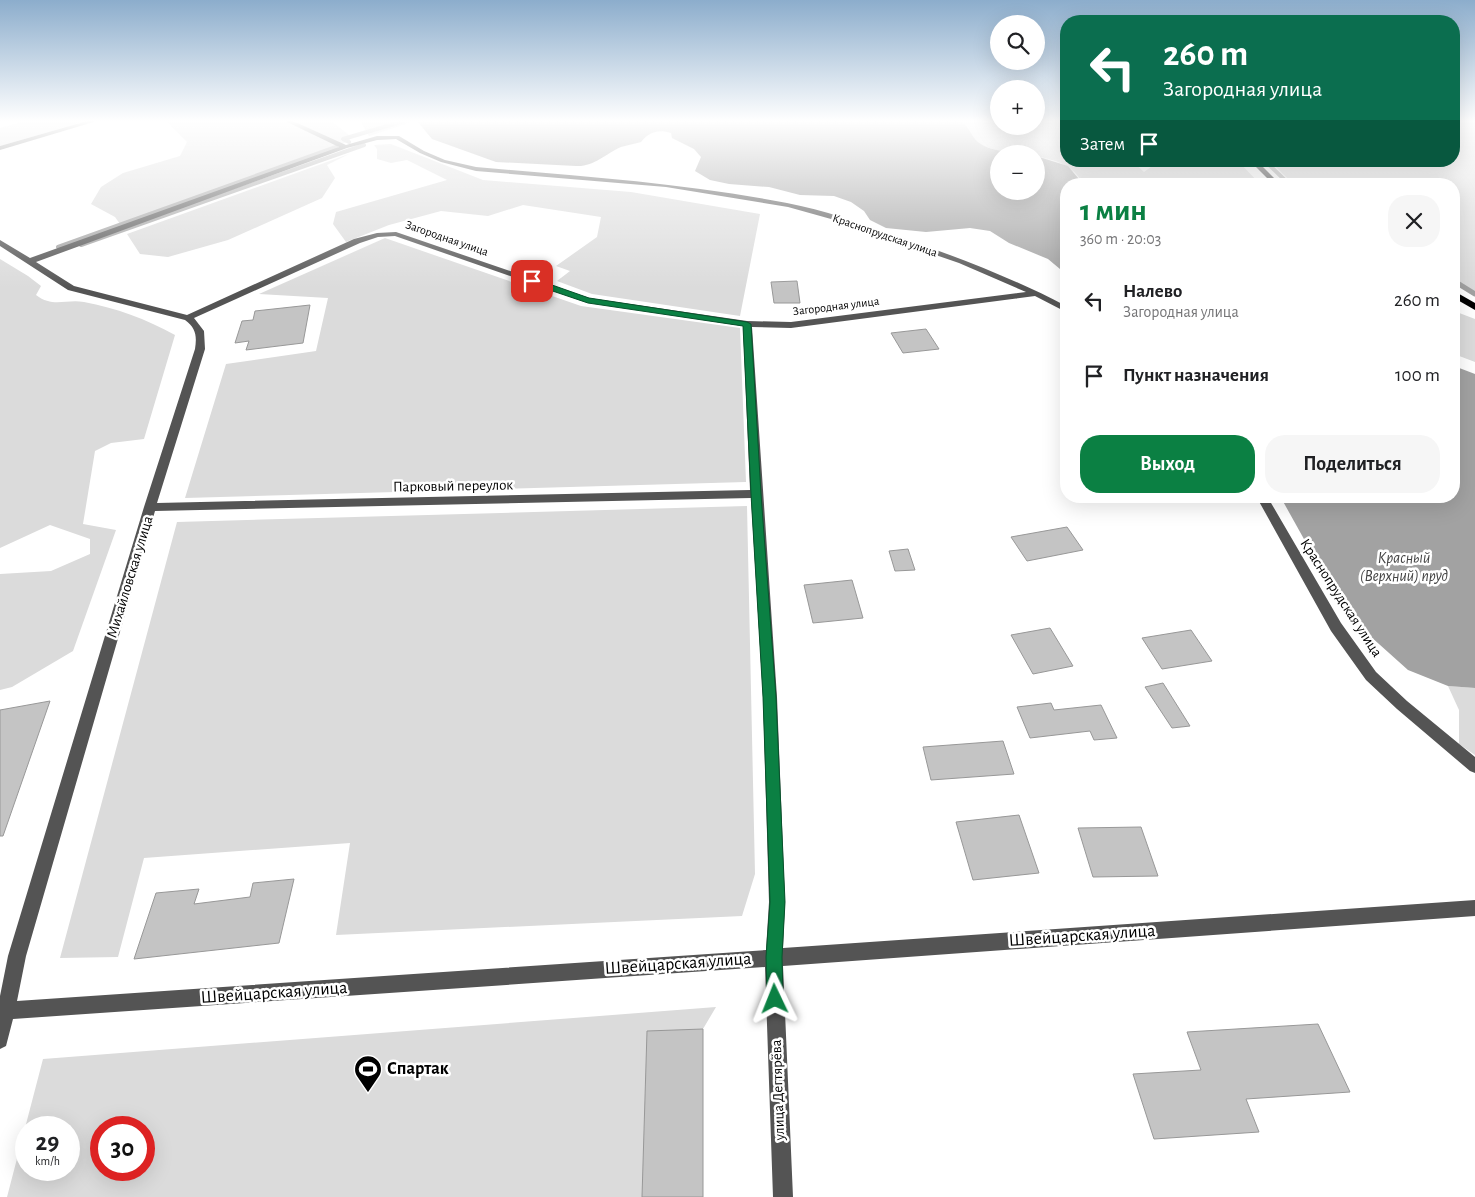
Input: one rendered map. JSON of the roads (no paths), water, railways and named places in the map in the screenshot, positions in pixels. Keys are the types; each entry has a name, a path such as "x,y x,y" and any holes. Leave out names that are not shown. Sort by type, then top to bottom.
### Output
{"main road":[{"path":"1460,298 1475,307"}],"street":[{"name":"Краснопрудская улица","path":"30,261 262,177"},
{"name":"Краснопрудская улица","path":"571,177 658,184 788,205 834,217 962,261 1036,293 1060,306"},
{"name":"Загородная улица","path":"188,318 357,241 387,234 402,236 588,300 747,324 791,325 1036,293"},
{"path":"2,244 71,288 188,318"},
{"name":"Михайловская улица","path":"0,1040 3,1011 17,956 150,507 200,349 200,329 188,318"},
{"name":"улица Дегтярёва","path":"747,324 770,697 778,902 774,957 783,1197"},
{"name":"Парковый переулок","path":"150,507 756,494"},
{"name":"Краснопрудская улица","path":"1264,503 1336,627 1372,676 1402,705 1475,766"},
{"name":"Швейцарская улица","path":"3,1011 115,1005 1475,908"}],"water":[{"path":"705,177 990,177 990,200 1045,200 1045,177 1078,178 1060,178 1060,269 1048,259 1009,243 990,231 970,228 926,232 886,228 870,220 864,211 851,202 834,196 800,195 769,187 729,184 710,180"},
{"name":"Красный (Верхний) пруд","path":"1460,368 1475,374 1475,688 1448,686 1408,670 1360,627 1329,584 1284,503 1460,503"}],"waterway":[{"path":"58,247 253,177"},
{"path":"81,245 274,177"},
{"path":"1460,285 1475,294"}],"place":[{"name":"Спартак","path":"368,1093"}]}
